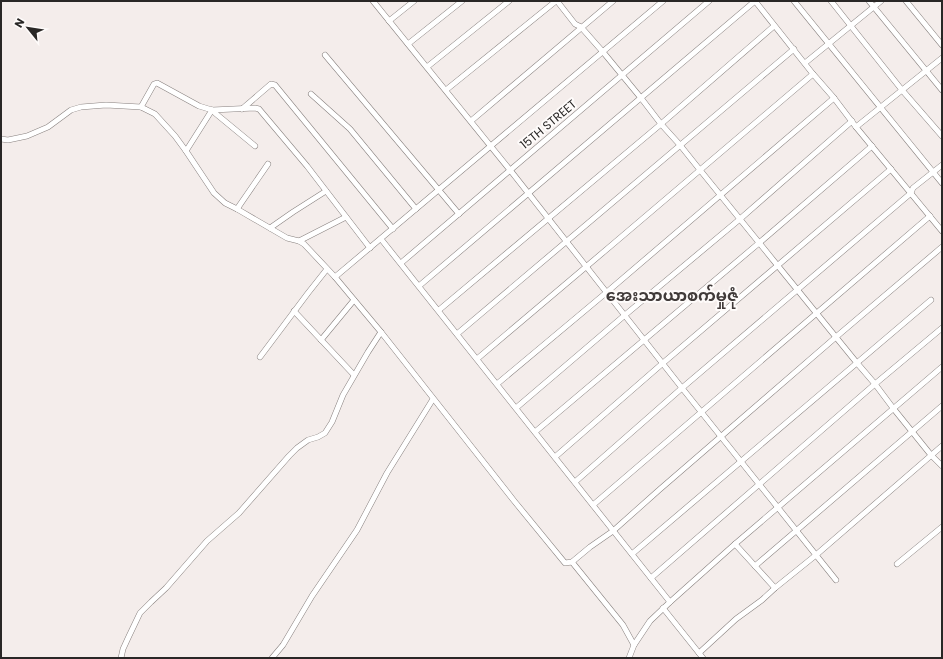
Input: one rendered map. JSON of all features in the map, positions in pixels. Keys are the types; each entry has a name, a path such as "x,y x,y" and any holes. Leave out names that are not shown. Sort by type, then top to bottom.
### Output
{"street":[{"path":"373,1 529,193 586,267 836,580"},
{"path":"389,21 414,1"},
{"path":"408,44 462,1"},
{"path":"427,67 509,1"},
{"path":"446,90 557,1 575,24 581,27 603,52 856,362 876,384 912,432 942,466"},
{"path":"471,121 613,1"},
{"path":"335,278 663,1"},
{"name":"15TH STREET","path":"401,264 709,1"},
{"path":"420,286 755,1 942,231"},
{"path":"794,1 942,183"},
{"path":"831,1 902,90 942,136"},
{"path":"869,1 942,90"},
{"path":"805,64 881,1"},
{"path":"906,1 942,45"},
{"path":"438,310 661,124 774,26"},
{"path":"457,334 794,49"},
{"path":"325,55 459,214"},
{"path":"856,127 942,58"},
{"path":"477,359 813,74"},
{"path":"141,107 154,84 157,83 199,106 212,110 259,109 307,166 370,248"},
{"path":"242,109 271,84 275,85 393,229"},
{"path":"311,94 350,129 416,209"},
{"path":"497,384 834,98"},
{"path":"1,139 8,140 27,136 48,127 71,110 81,108 106,105 141,107 155,114 175,136 214,193 224,203 287,238 299,241 327,269 381,332 501,485 565,563 572,562 590,547 614,531 721,436 942,247"},
{"path":"212,110 255,146"},
{"path":"186,151 212,110"},
{"path":"516,408 740,219 852,121"},
{"path":"535,432 872,146"},
{"path":"237,209 268,164"},
{"path":"575,482 797,289 911,193 913,188 942,165"},
{"path":"555,457 891,169"},
{"path":"270,228 326,191"},
{"path":"593,505 930,216"},
{"path":"299,241 346,217"},
{"path":"381,239 420,286 670,602"},
{"path":"260,357 327,269"},
{"path":"321,340 354,300"},
{"path":"632,554 856,362 931,300"},
{"path":"294,311 354,375"},
{"path":"651,578 942,328"},
{"path":"121,658 123,649 140,613 166,588 207,541 239,513 297,448 308,440 325,433 332,422 343,395 354,375 381,332"},
{"path":"629,658 634,645 650,621 663,608 735,544 942,367"},
{"path":"272,658 283,645 312,596 357,530 387,473 433,399"},
{"path":"755,566 942,406"},
{"path":"699,653 736,619 762,600 816,555 942,446"},
{"path":"897,564 942,527"},
{"path":"735,544 775,588"},
{"path":"572,562 623,625 634,645"},
{"path":"663,608 703,658"}],"district":[{"name":"အေးသာယာစက်မှုဇုံ","path":"672,295"}]}
